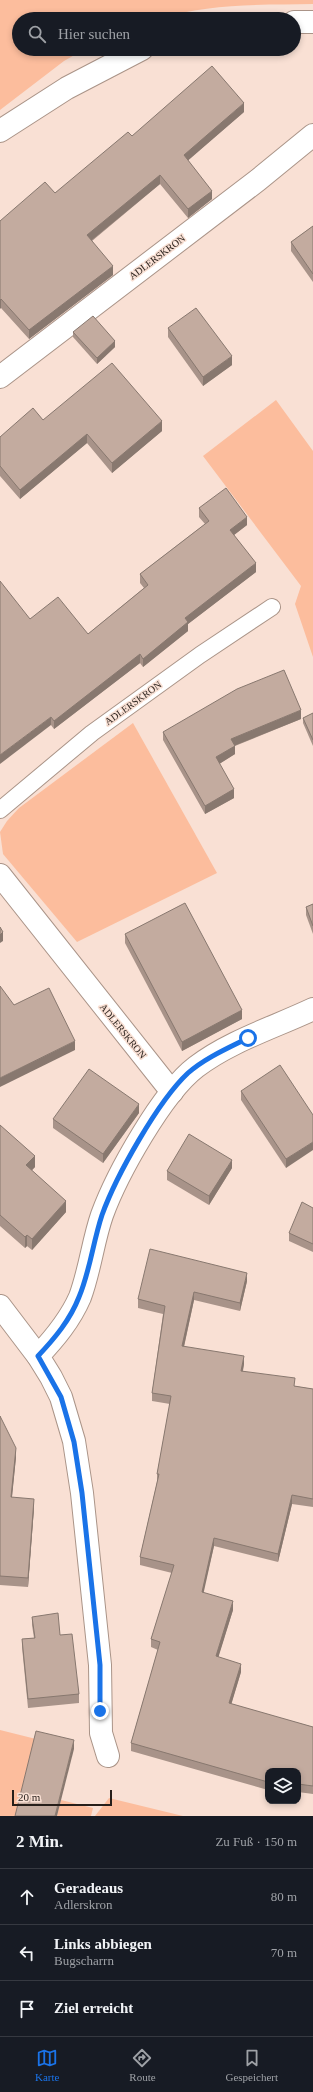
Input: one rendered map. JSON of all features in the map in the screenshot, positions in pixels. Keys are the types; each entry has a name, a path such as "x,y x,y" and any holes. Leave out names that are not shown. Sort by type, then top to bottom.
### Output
{"street":[{"path":"301,22 313,22"},
{"path":"0,131 67,88 129,56"},
{"name":"ADLERSKRON","path":"0,377 252,185 313,135"},
{"name":"ADLERSKRON","path":"0,875 172,1092"},
{"path":"38,1356 61,1330 76,1305 102,1216 112,1191 143,1135 172,1092 188,1074 209,1058 248,1038 313,1009"},
{"path":"0,1306 38,1356 61,1397 74,1442 82,1493 100,1657 101,1733 108,1756"}],"lane":[{"name":"ADLERSKRON","path":"0,810 92,733 200,655 272,607"}],"shaded area":[{"path":"0,0 313,0 313,4 216,7 188,12 12,12 12,56 73,56 64,61 0,110"},
{"path":"276,400 313,451 313,657 295,604 301,586 203,456"},
{"path":"133,723 217,873 77,942 3,854 0,832 7,821 19,808"},
{"path":"0,1730 36,1739 17,1816 0,1816"},
{"path":"109,1798 183,1816 95,1816"},
{"path":"61,1800 93,1808 91,1816 57,1816"}],"building":[{"path":"212,66 244,103 184,155 212,191 188,209 160,175 87,235 113,266 29,330 1,299 0,300 0,221 45,182 55,193 128,132 132,136"},
{"path":"313,226 313,274 291,242"},
{"path":"196,308 232,356 203,377 168,328"},
{"path":"93,316 115,341 97,358 73,332"},
{"path":"112,363 162,421 112,463 87,434 20,490 0,466 0,437 33,408 43,420"},
{"path":"226,488 247,517 230,530 256,563 185,618 188,622 143,659 140,654 54,721 51,717 0,755 0,581 30,619 58,597 88,634 148,585 140,574 209,521 199,508"},
{"path":"284,670 301,710 231,739 235,746 216,757 234,789 205,806 163,732 237,689"},
{"path":"313,713 313,740 303,718"},
{"path":"185,903 242,1010 182,1042 125,934"},
{"path":"313,904 313,926 306,907"},
{"path":"0,927 3,932 0,935"},
{"path":"0,986 14,1005 49,988 75,1041 0,1078"},
{"path":"280,1065 313,1115 313,1142 286,1159 241,1091"},
{"path":"89,1069 139,1104 103,1154 53,1119"},
{"path":"0,1125 35,1156 26,1165 66,1201 32,1239 27,1235 25,1237 0,1215"},
{"path":"189,1134 232,1160 209,1196 167,1171"},
{"path":"302,1202 313,1208 313,1244 289,1233"},
{"path":"150,1249 247,1273 240,1303 194,1292 182,1346 244,1356 241,1371 295,1378 294,1386 313,1389 313,1499 292,1495 278,1554 214,1538 202,1592 233,1601 216,1656 241,1664 229,1703 313,1727 313,1786 301,1784 301,1768 265,1768 265,1781 131,1743 160,1642 151,1639 174,1565 140,1557 159,1474 157,1474 171,1396 152,1393 165,1306 138,1299"},
{"path":"0,1416 16,1448 11,1497 34,1499 28,1578 0,1576"},
{"path":"58,1613 60,1635 72,1634 79,1694 28,1699 22,1639 35,1638 32,1617"},
{"path":"36,1731 74,1740 55,1816 15,1816"}],"route":[{"path":"100,1711 100,1665 95,1610 82,1493 74,1442 61,1397 38,1356 61,1330 76,1305 102,1216 124,1167 143,1135 172,1092 188,1074 209,1058 248,1038"}]}
